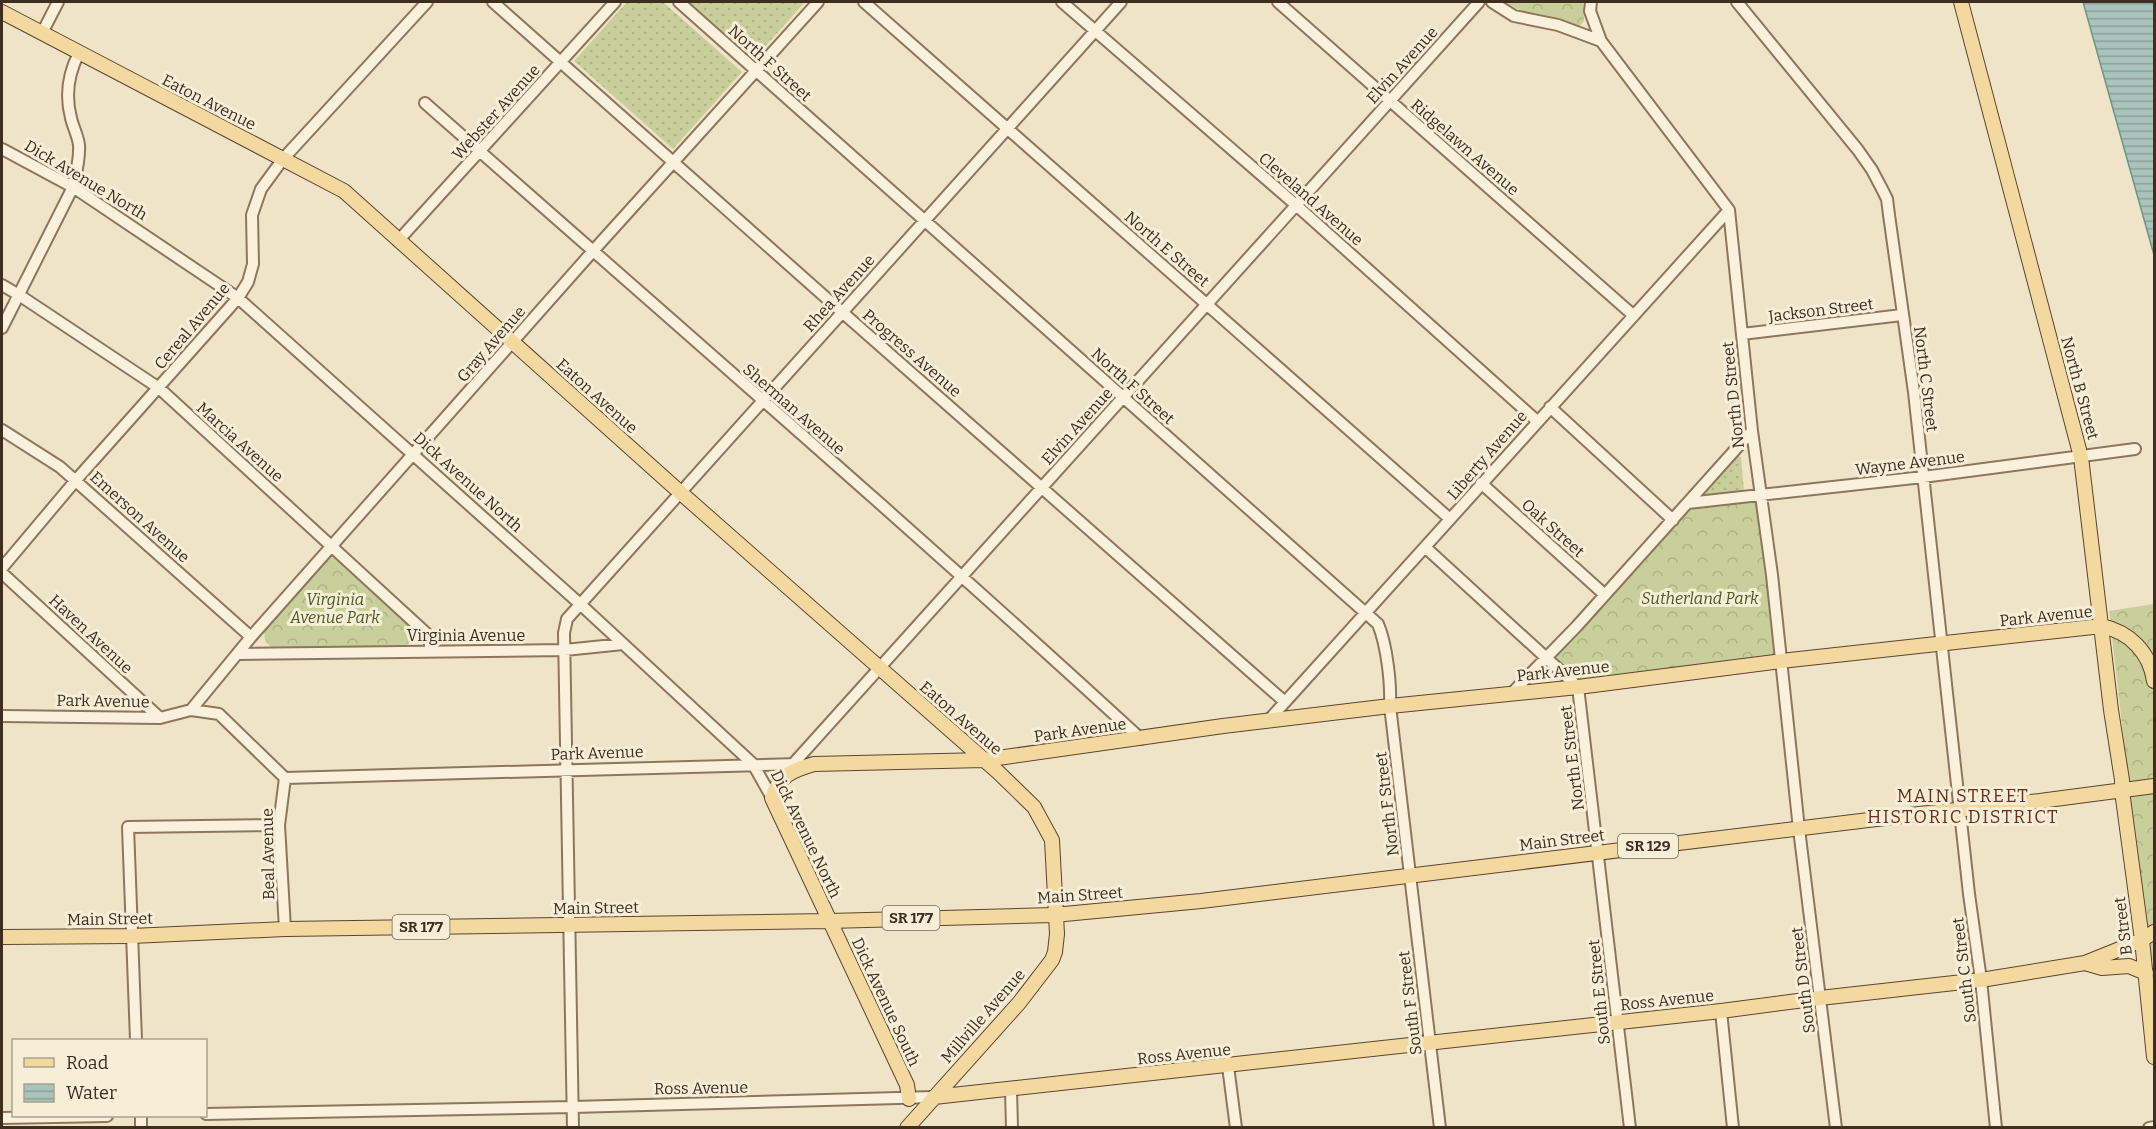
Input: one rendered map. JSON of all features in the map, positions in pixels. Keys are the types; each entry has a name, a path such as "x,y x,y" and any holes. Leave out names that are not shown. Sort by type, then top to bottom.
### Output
{"main road":[{"name":"North B Street","path":"1961,2 2081,457 2122,791"},
{"name":"Eaton Avenue","path":"2,12 344,191 1026,797 1052,840 1054,915"},
{"name":"Park Avenue","path":"814,764 984,760 1390,706 1578,687 1780,661 2102,626 2114,629 2137,645 2148,658 2154,681"},
{"path":"772,798 775,786 785,776 814,764"},
{"name":"Main Street","path":"2,937 1054,915 1201,901 2154,786"},
{"name":"B Street","path":"2122,791 2142,940 2154,1058"},
{"name":"Dick Avenue North","path":"772,798 829,921"},
{"name":"Millville Avenue","path":"907,1128 1019,1003 1049,966 1056,943 1054,915"},
{"name":"Dick Avenue South","path":"829,921 907,1085 909,1099"},
{"name":"Ross Avenue","path":"934,1097 1721,1011 1981,980 2085,963 2142,940 2154,932"},
{"path":"2085,963 2102,968 2129,966 2145,973"}],"street":[{"path":"42,33 58,2"},
{"name":"Cereal Avenue","path":"2,568 76,480 238,298 248,282 253,264 252,215 261,189 283,159 427,2"},
{"name":"Progress Avenue","path":"493,2 562,60 842,312 1285,702"},
{"name":"Webster Avenue","path":"398,241 615,2"},
{"name":"North F Street","path":"679,2 1378,624 1383,635 1391,694 1390,706 1411,876"},
{"name":"Gray Avenue","path":"191,710 237,654 512,342 818,2"},
{"name":"North E Street","path":"864,2 1450,519"},
{"name":"Cleveland Avenue","path":"1062,2 1296,206 1537,421"},
{"name":"Rhea Avenue","path":"573,1128 564,633 567,620 1120,2"},
{"name":"Ridgelawn Avenue","path":"1278,2 1633,315"},
{"name":"Elvin Avenue","path":"793,764 1479,2"},
{"path":"1492,2 1514,16 1558,25 1601,41"},
{"path":"1591,2 1590,11 1601,41 1728,210"},
{"name":"North C Street","path":"1737,2 1858,150 1877,179 1887,200 1914,392 1960,810"},
{"path":"2,328 73,188 78,166 79,144 70,115 67,88 79,53"},
{"name":"Sherman Avenue","path":"425,103 962,575 1141,739"},
{"name":"Dick Avenue North","path":"2,149 73,188 238,298 580,604 753,764 772,798"},
{"name":"Liberty Avenue","path":"1268,721 1728,210"},
{"name":"North D Street","path":"1728,210 1759,494 1772,575 1798,829"},
{"name":"Marcia Avenue","path":"2,285 159,388 426,633 430,641 430,650"},
{"name":"Jackson Street","path":"1742,334 1902,315"},
{"path":"1550,406 1673,519"},
{"name":"Emerson Avenue","path":"2,430 60,467 76,480 252,637"},
{"path":"1512,693 1605,595 1752,431"},
{"name":"Wayne Avenue","path":"1688,503 1923,477 2135,449"},
{"name":"Oak Street","path":"1481,483 1605,595"},
{"name":"North E Street","path":"1425,548 1578,687 1598,853"},
{"name":"Haven Avenue","path":"2,573 160,718"},
{"name":"Virginia Avenue","path":"237,654 565,650 622,644"},
{"name":"Park Avenue","path":"2,716 160,718 191,710 219,714 285,778 814,764"},
{"name":"Beal Avenue","path":"285,778 279,825 285,930"},
{"name":"South C Street","path":"1960,810 1996,1128"},
{"path":"136,1039 128,827 279,825"},
{"name":"South D Street","path":"1798,829 1836,1128"},
{"name":"South E Street","path":"1598,853 1630,1128"},
{"name":"South F Street","path":"1411,876 1440,1128"},
{"path":"1721,1011 1733,1128"},
{"path":"1228,1066 1236,1128"},
{"path":"1011,1090 1012,1128"},
{"name":"Ross Avenue","path":"207,1114 934,1097"},
{"path":"2,1118 54,1117"},
{"path":"2149,1128 2154,1127"}],"green space":[{"path":"627,2 663,2 742,72 673,149 574,61"},
{"path":"689,2 805,2 754,59"},
{"path":"1506,2 1583,2 1584,21 1580,26 1525,12"},
{"path":"1735,455 1741,457 1744,491 1708,495 1704,493 1704,489"},
{"name":"Sutherland Park","path":"1759,494 1780,661 1578,687 1547,657 1688,503"},
{"name":"Virginia Avenue Park","path":"329,557 337,558 412,624 413,637 405,647 274,649 269,645 265,640 265,627"},
{"path":"2154,604 2154,960 2149,961 2109,611"}],"water":[{"path":"2083,2 2154,2 2154,255"}],"district":[{"name":"MAIN STREET HISTORIC DISTRICT","path":"1963,806"}]}
